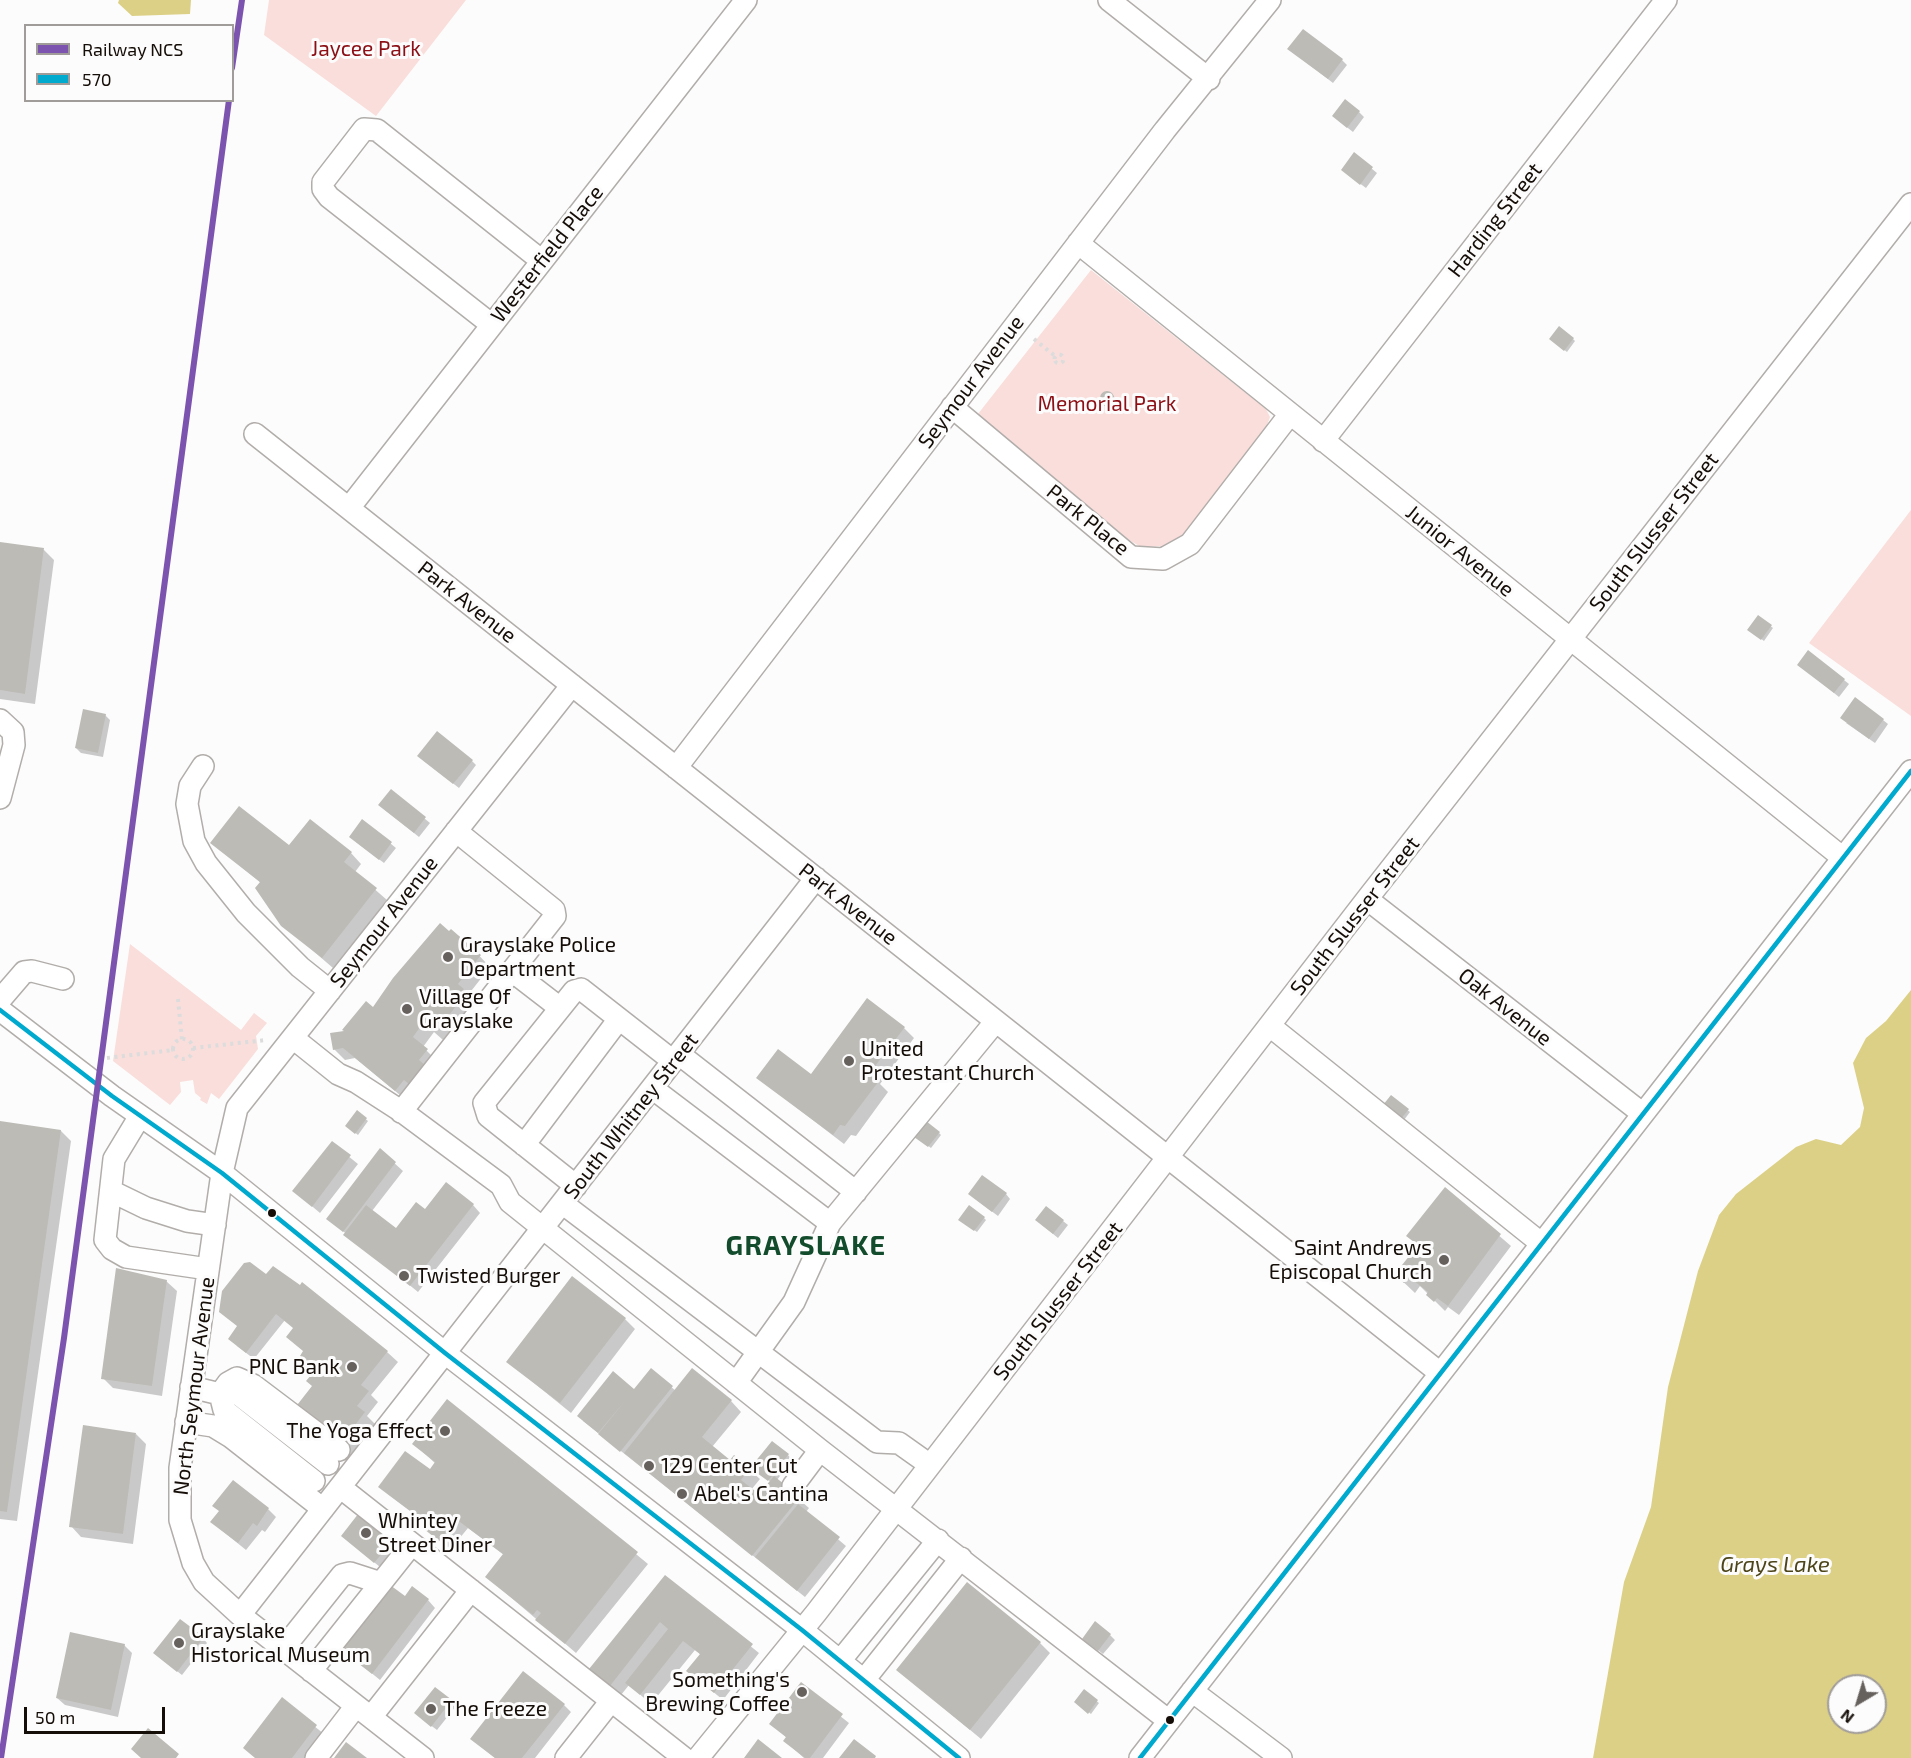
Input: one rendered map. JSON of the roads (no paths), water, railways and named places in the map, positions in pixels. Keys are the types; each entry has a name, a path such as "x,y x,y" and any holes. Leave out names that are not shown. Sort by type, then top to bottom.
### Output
{"street":[{"name":"Westerfield Place","path":"349,508 746,0"},
{"path":"1109,0 1209,79"},
{"name":"Seymour Avenue","path":"676,768 1165,130 1209,79 1270,0"},
{"name":"Harding Street","path":"1323,441 1666,0"},
{"path":"492,325 329,196 323,189 322,182 364,129 377,129 542,261"},
{"name":"South Slusser Street","path":"698,1758 802,1630 1367,899 1911,204"},
{"name":"Junior Avenue","path":"1078,243 1843,858"},
{"name":"Park Place","path":"952,407 1131,557 1163,559 1190,544 1290,414"},
{"name":"Park Avenue","path":"255,434 1440,1373"},
{"name":"Seymour Avenue","path":"222,1173 237,1108 572,685"},
{"path":"0,720 13,732 14,745 0,798"},
{"path":"203,766 190,786 187,804 194,842 206,863 246,914 330,992"},
{"path":"1140,1758 1911,771"},
{"path":"401,1112 555,916 554,910 456,831"},
{"name":"South Whitney Street","path":"240,1615 816,878"},
{"name":"Oak Avenue","path":"1367,899 1643,1114"},
{"path":"0,1000 24,972 32,971 63,979"},
{"path":"512,971 560,1008"},
{"path":"576,1186 488,1116 484,1103 574,990 581,989 856,1192"},
{"path":"0,1010 140,1116 222,1173 445,1353 802,1630 959,1758"},
{"path":"524,1145 619,1019"},
{"path":"736,1383 794,1302 831,1223 996,1021"},
{"path":"1270,1026 1542,1244"},
{"path":"292,1038 338,1074 356,1082 401,1112 501,1185 510,1202 820,1450 1169,1720"},
{"path":"652,1088 831,1223"},
{"path":"140,1116 114,1160 105,1240 111,1249 126,1257 208,1269"},
{"name":"North Seymour Avenue","path":"222,1173 178,1493 185,1542 192,1563 204,1582 240,1615 423,1758"},
{"path":"111,1191 146,1208 187,1221 215,1225"},
{"path":"562,1203 878,1442 899,1443 930,1465"},
{"path":"191,1387 220,1394 327,1465 253,1384 237,1378 228,1383 220,1394"},
{"path":"186,1422 213,1426 231,1437 323,1509"},
{"path":"793,1486 820,1450"},
{"path":"340,1487 684,1758"},
{"path":"840,1661 938,1540"},
{"path":"311,1671 412,1544"},
{"path":"864,1680 961,1558"},
{"path":"283,1649 342,1575 350,1573 381,1583"},
{"path":"316,1758 364,1712 471,1590"},
{"path":"1192,1691 1281,1758"},
{"path":"566,1758 611,1701"}],"water":[{"path":"119,0 191,0 190,14 132,16 118,3"},
{"name":"Grays Lake","path":"1911,990 1911,1758 1593,1758 1624,1582 1651,1507 1668,1387 1698,1271 1719,1215 1736,1194 1796,1147 1816,1139 1841,1145 1860,1127 1864,1108 1853,1063 1866,1038 1886,1021"}],"rail line":[{"name":"NCS","path":"234,54 242,0"},
{"name":"NCS","path":"1,1758 64,1338 229,102"}],"place":[{"name":"Grayslake Police Department","path":"448,957"},
{"name":"Village Of Grayslake","path":"407,1009"},
{"name":"United Protestant Church","path":"849,1061"},
{"name":"Saint Andrews Episcopal Church","path":"1444,1260"},
{"name":"Twisted Burger","path":"404,1276"},
{"name":"PNC Bank","path":"352,1367"},
{"name":"The Yoga Effect","path":"445,1431"},
{"name":"129 Center Cut","path":"649,1466"},
{"name":"Abel's Cantina","path":"682,1494"},
{"name":"Whintey Street Diner","path":"366,1533"},
{"name":"Grayslake Historical Museum","path":"179,1643"},
{"name":"Something's Brewing Coffee","path":"802,1692"},
{"name":"The Freeze","path":"431,1709"}],"district":[{"name":"GRAYSLAKE","path":"806,1246"}],"park label":[{"name":"Jaycee Park","path":"366,49"},
{"name":"Memorial Park","path":"1107,404"}]}
